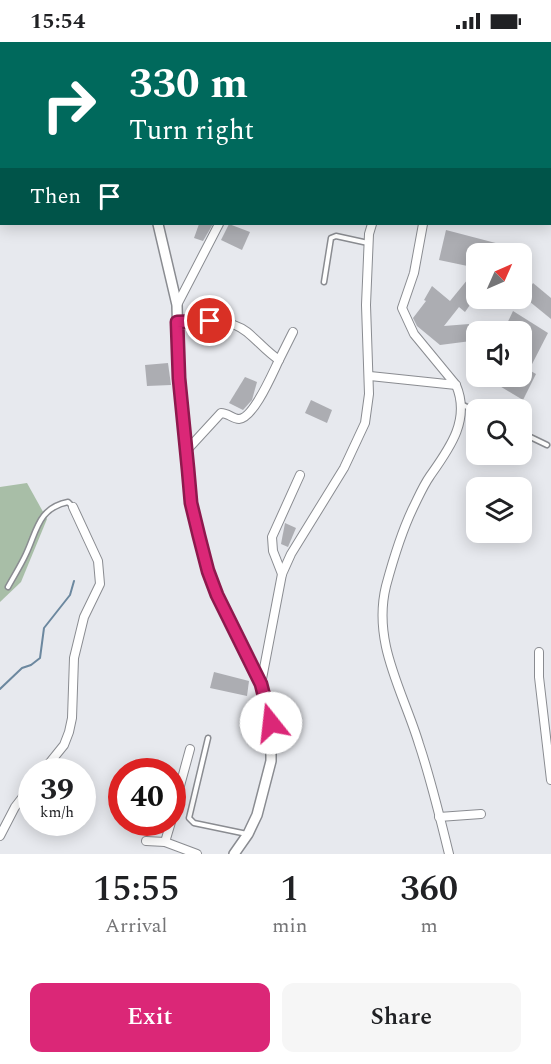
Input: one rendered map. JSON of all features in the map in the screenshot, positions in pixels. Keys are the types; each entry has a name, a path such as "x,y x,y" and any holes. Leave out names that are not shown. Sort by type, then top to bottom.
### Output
{"street":[{"path":"158,225 177,305 179,378 191,503 208,571 241,647 261,684 271,723 271,761 257,815 248,834 234,854"},
{"path":"177,305 218,225"},
{"path":"261,684 282,574 291,554 355,445 365,423 370,376 366,305 372,225"},
{"path":"423,225 414,273 402,308 414,334 460,393 459,428 455,438 428,478 402,536 386,588 382,633 389,661 420,745 449,854"},
{"path":"177,322 210,321 232,324 247,332 279,360"},
{"path":"187,450 221,413 239,419 255,407 293,332"},
{"path":"370,376 456,385"},
{"path":"282,574 273,551 272,537 300,475"},
{"path":"54,758 64,745 69,732 72,718 74,658 84,617 100,584 98,561 73,507"},
{"path":"539,652 539,677 551,780"},
{"path":"186,764 190,749"},
{"path":"0,836 18,803"},
{"path":"439,817 481,814"},
{"path":"165,842 167,836"},
{"path":"146,841 165,842 197,854"}],"lane":[{"path":"324,282 331,238 336,236 369,243"},
{"path":"461,404 466,406"},
{"path":"532,438 547,445"},
{"path":"8,587 26,554 39,522 55,505 68,502 73,507"},
{"path":"208,738 189,818 194,823 248,834"}],"green space":[{"path":"27,483 47,519 21,582 0,602 0,487"}],"building":[{"path":"199,225 212,225 203,241 194,238"},
{"path":"228,225 250,232 242,250 221,240"},
{"path":"446,230 496,243 466,243 466,266 439,260"},
{"path":"466,281 467,309 465,312 459,307 444,326 466,324 466,342 440,345 417,326 413,318 426,301 424,300 432,286 450,301"},
{"path":"533,283 551,298 551,319 532,304"},
{"path":"513,311 529,321 508,321"},
{"path":"532,323 548,333 532,364"},
{"path":"168,363 171,385 147,386 145,365"},
{"path":"245,377 257,382 252,400 243,410 229,403"},
{"path":"501,387 530,387 521,399"},
{"path":"311,400 332,410 327,423 305,413"},
{"path":"285,523 296,528 288,547 281,544"},
{"path":"214,672 249,681 247,696 210,688"}],"waterway":[{"path":"0,689 22,668 40,658 44,628 70,595 74,581"}],"route":[{"path":"210,321 177,322 179,378 191,503 208,571 241,647 261,684 271,723"}]}
